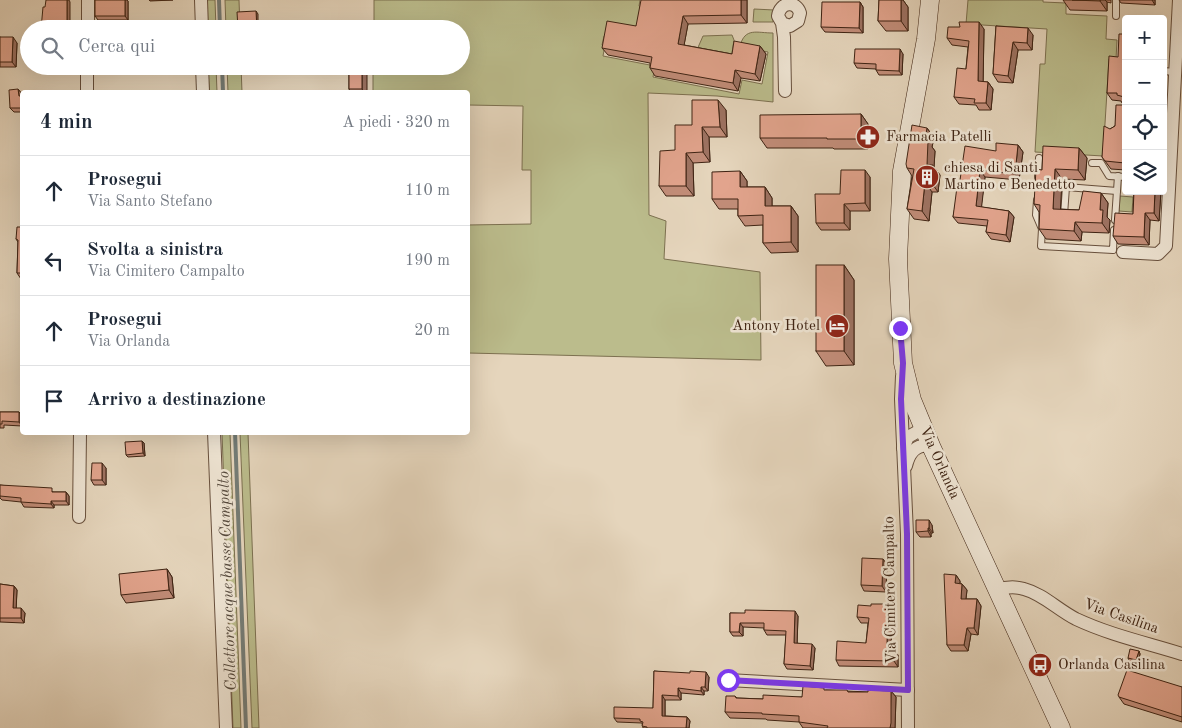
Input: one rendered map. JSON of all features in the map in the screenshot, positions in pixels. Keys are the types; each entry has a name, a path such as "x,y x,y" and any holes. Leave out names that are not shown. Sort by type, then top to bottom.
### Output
{"main road":[{"name":"Via Orlanda","path":"930,0 926,39 900,190 898,258 903,363 912,400 931,446 1061,728"}],"street":[{"path":"88,0 88,20"},
{"path":"202,0 202,20"},
{"path":"1123,252 1158,254 1166,246 1168,111 1174,68 1179,0"},
{"path":"785,91 782,23 790,26 798,22 800,13 797,3"},
{"path":"87,75 87,90"},
{"path":"202,75 203,90"},
{"name":"Via Cimitero Campalto","path":"903,363 901,399 905,481"},
{"path":"902,448 908,437 924,428"},
{"path":"79,517 80,435"},
{"path":"214,435 226,728"},
{"name":"Via Cimitero Campalto","path":"908,728 906,464 910,453 917,447 924,444 931,446"},
{"name":"Via Casilina","path":"997,590 1015,587 1033,592 1061,611 1083,622 1182,654"},
{"path":"728,680 908,690"}],"lane":[{"path":"1116,0 1116,16"},
{"path":"1038,186 1040,158"},
{"path":"1092,163 1101,163 1110,176 1122,176"},
{"path":"1037,196 1036,215 1042,229 1040,246 1113,250 1118,176"},
{"path":"1074,216 1064,215 1066,187 1117,191"},
{"path":"1085,198 1086,189"}],"green space":[{"path":"206,0 215,0 216,20 207,20"},
{"path":"225,0 239,0 240,20 226,20"},
{"path":"374,0 640,0 639,6 662,28 604,36 602,45 605,45 603,56 655,66 653,77 739,94 742,80 762,84 768,52 740,46 742,40 752,32 773,33 773,102 717,96 648,93 649,215 666,221 664,259 760,272 761,360 470,353 470,225 531,224 531,170 522,170 523,106 470,105 470,90 373,90 373,75 470,75 470,20 374,20"},
{"path":"968,0 1043,0 1043,2 1066,3 1066,14 1107,16 1106,39 1117,40 1116,59 1109,59 1103,156 1035,152 1040,64 1045,64 1047,29 966,24"},
{"path":"754,9 774,10 773,22 753,22"},
{"path":"732,35 734,40 731,59 696,52 703,36"},
{"path":"208,75 216,75 217,90 209,90"},
{"path":"227,75 241,75 242,90 228,90"},
{"path":"1120,196 1133,197 1132,212 1119,211"},
{"path":"222,435 230,435 241,728 233,728"},
{"path":"240,435 248,435 259,728 252,728"}],"building":[{"path":"46,0 67,0 67,20 42,20 43,7 45,7"},
{"path":"95,0 125,0 125,16 95,16"},
{"path":"641,0 741,0 741,15 683,16 678,44 732,54 734,41 760,46 755,74 735,70 733,83 650,68 652,57 602,48 607,21 636,26"},
{"path":"879,0 901,0 901,21 878,21"},
{"path":"822,2 860,2 859,28 821,27"},
{"path":"256,11 256,20 237,20 237,12"},
{"path":"959,22 979,22 978,81 988,82 986,103 974,103 975,99 954,97 957,68 966,69 969,41 947,38 948,27 960,27"},
{"path":"996,26 1028,28 1027,43 1013,42 1008,76 993,74"},
{"path":"1119,34 1122,34 1122,96 1117,95 1117,93 1107,93 1109,56 1118,57"},
{"path":"0,37 13,37 12,62 0,62"},
{"path":"855,49 900,49 899,71 876,70 876,64 854,63"},
{"path":"349,75 362,75 362,89 349,89"},
{"path":"18,89 20,108 10,108 9,90"},
{"path":"692,100 718,100 720,127 702,127 703,152 686,153 686,186 659,186 660,151 675,150 675,125 692,125"},
{"path":"1116,105 1122,105 1122,163 1105,161 1102,157 1104,126 1110,129 1115,126"},
{"path":"861,114 861,139 760,138 760,115"},
{"path":"912,125 927,128 925,140 928,141 927,165 933,165 931,182 925,182 922,211 907,209 914,169 907,168 906,164"},
{"path":"996,143 1018,145 1015,174 980,170 976,206 1009,211 1006,235 986,232 988,220 953,217 965,146 996,151"},
{"path":"1043,146 1079,148 1078,170 1055,169 1053,209 1079,210 1083,191 1101,193 1100,210 1103,210 1102,223 1075,222 1074,231 1039,229 1040,205 1034,204 1036,169 1042,170"},
{"path":"841,170 865,170 865,203 844,204 844,223 816,223 815,194 840,194"},
{"path":"740,171 740,187 765,187 765,206 791,206 791,242 763,243 763,215 738,216 738,199 712,199 712,172"},
{"path":"1134,195 1155,195 1154,213 1145,213 1144,237 1113,236 1115,213 1133,214"},
{"path":"17,227 20,227 20,273 17,273 18,240 16,239"},
{"path":"816,265 844,265 844,351 816,351"},
{"path":"0,412 19,412 19,422 2,421 2,424 0,424"},
{"path":"142,441 143,453 126,455 125,442"},
{"path":"92,463 102,463 102,480 91,480"},
{"path":"0,485 52,488 52,492 66,492 66,501 51,501 51,504 21,502 21,498 0,496"},
{"path":"916,520 929,520 928,531 916,532"},
{"path":"862,558 883,559 882,586 861,585"},
{"path":"167,569 169,590 121,595 119,574"},
{"path":"944,574 956,575 955,583 962,584 961,599 977,599 974,628 967,628 964,645 947,645"},
{"path":"0,584 14,586 13,608 21,608 21,618 0,618"},
{"path":"871,604 888,604 887,644 888,650 894,650 894,661 836,660 837,641 866,643 869,618 857,617 858,605 871,606"},
{"path":"745,610 795,611 794,643 812,644 810,666 784,664 786,631 764,630 764,623 740,623 739,632 730,632 730,613 745,613"},
{"path":"1130,649 1139,651 1136,660 1128,658"},
{"path":"1127,670 1182,687 1182,717 1119,697 1118,695"},
{"path":"654,671 706,672 705,687 701,687 701,691 678,688 678,696 662,695 662,716 687,717 686,728 647,728 642,726 643,722 640,719 614,718 614,707 653,708"},
{"path":"803,686 824,688 824,690 847,690 848,692 868,692 868,690 891,691 890,728 827,728 828,726 799,722 799,716 725,712 726,696 763,699 763,695 802,697"}],"waterway":[{"name":"Collettore acque basse Campalto","path":"219,0 220,20"},
{"name":"Collettore acque basse Campalto","path":"222,75 223,90"},
{"name":"Collettore acque basse Campalto","path":"235,435 246,728"}],"place":[{"name":"Farmacia Patelli","path":"868,137"},
{"name":"chiesa di Santi Martino e Benedetto","path":"927,177"},
{"name":"Antony Hotel","path":"837,326"},
{"name":"Orlanda Casilina","path":"1040,665"}],"route":[{"path":"728,680 908,690 907,534 901,399 903,363 900,328"}]}
